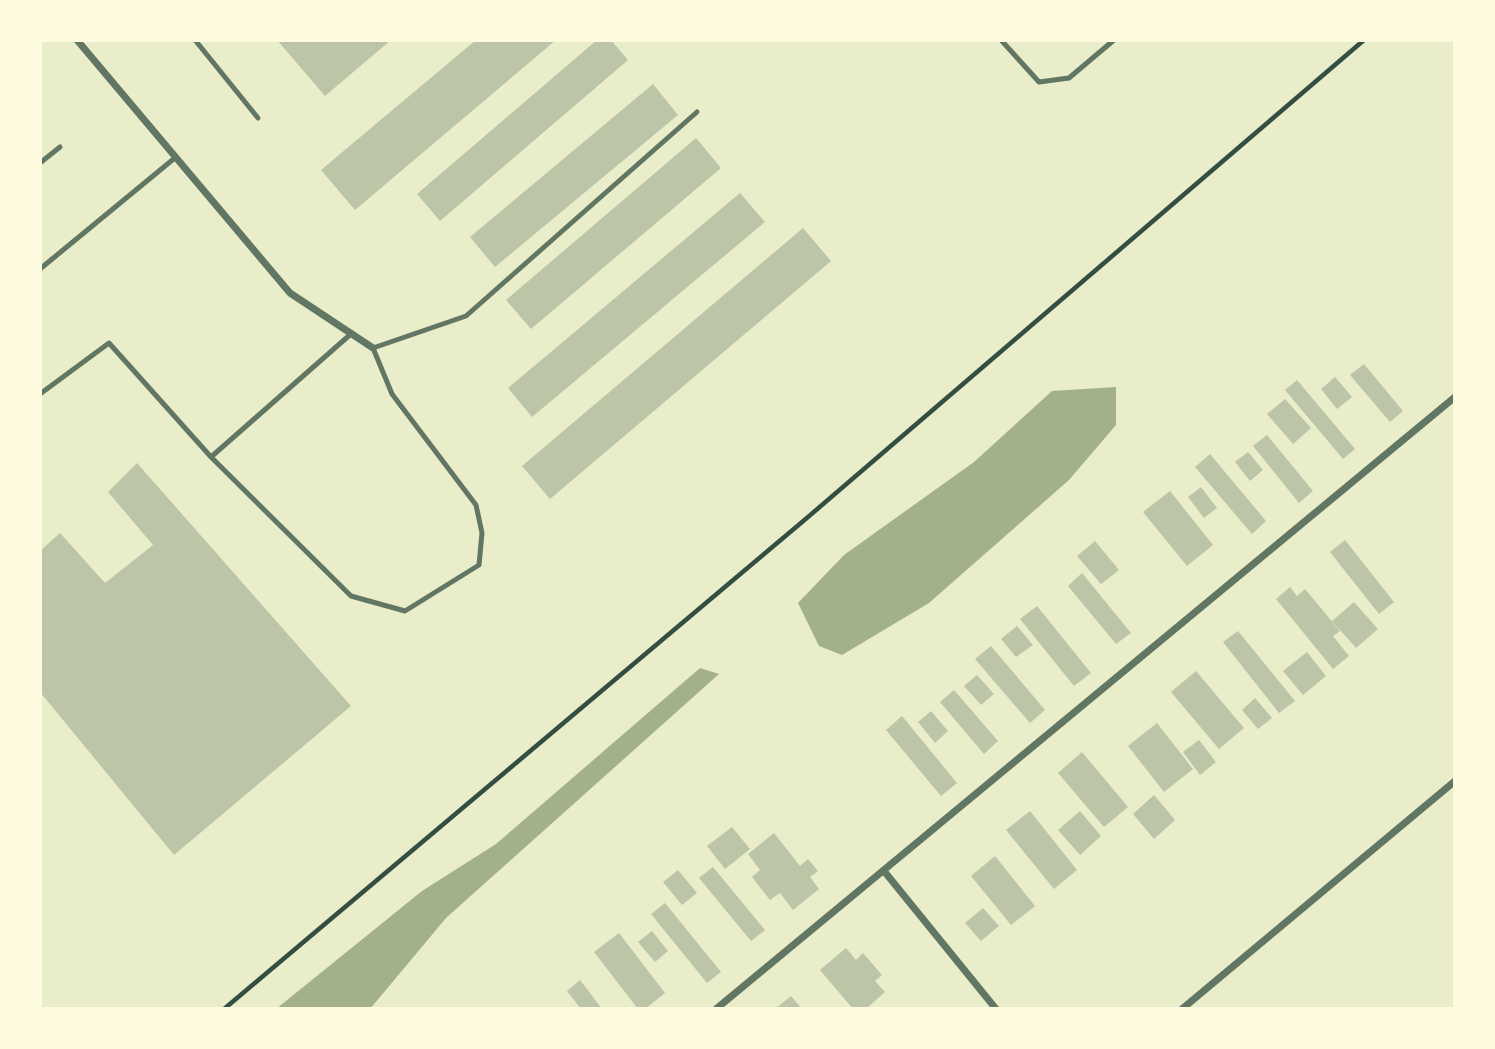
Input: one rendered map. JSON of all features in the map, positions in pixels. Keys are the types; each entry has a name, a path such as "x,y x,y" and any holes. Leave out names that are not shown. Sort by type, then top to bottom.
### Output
{"street":[{"path":"77,40 290,293 373,348"},
{"path":"716,1009 1455,397"},
{"path":"1182,1009 1455,781"},
{"path":"884,871 996,1009"}],"lane":[{"path":"195,40 258,118"},
{"path":"1001,40 1039,82 1069,78 1114,40"},
{"path":"40,394 109,343 211,457 351,596 405,611 479,565 482,533 476,505 392,394 373,348 466,316 696,112"},
{"path":"40,163 60,147"},
{"path":"40,269 176,157"},
{"path":"211,457 352,333"}],"path":[{"path":"224,1009 808,517 1364,40"}],"shaded area":[{"path":"1116,387 1116,425 1069,480 929,603 842,655 819,646 798,603 844,555 974,462 1052,391"},
{"path":"700,668 719,674 446,918 370,1009 276,1009 422,891 496,844"}],"building":[{"path":"277,40 391,40 325,96"},
{"path":"476,40 556,40 355,210 321,170"},
{"path":"597,40 611,40 628,60 440,221 417,194"},
{"path":"653,84 678,115 495,267 470,237"},
{"path":"696,138 721,168 531,329 506,300"},
{"path":"740,193 765,222 532,417 508,388"},
{"path":"803,228 831,261 550,499 522,466"},
{"path":"1364,364 1403,411 1390,422 1350,375"},
{"path":"1335,377 1352,397 1337,409 1321,389"},
{"path":"1297,380 1355,449 1343,459 1285,390"},
{"path":"1285,399 1311,428 1293,444 1267,414"},
{"path":"1267,435 1313,491 1299,503 1253,446"},
{"path":"1248,452 1263,470 1250,481 1235,462"},
{"path":"1210,454 1266,521 1252,534 1195,467"},
{"path":"137,463 351,706 174,855 40,692 40,551 60,533 105,583 153,545 108,492"},
{"path":"1201,487 1217,508 1204,518 1188,497"},
{"path":"1170,491 1213,545 1187,566 1143,512"},
{"path":"1345,540 1394,602 1379,614 1330,552"},
{"path":"1095,541 1119,570 1101,584 1077,556"},
{"path":"1082,573 1131,633 1116,644 1068,586"},
{"path":"1290,587 1297,596 1305,589 1340,631 1333,636 1349,656 1333,669 1276,599"},
{"path":"1354,602 1378,629 1356,648 1332,621"},
{"path":"1037,606 1091,673 1074,686 1020,619"},
{"path":"1017,626 1033,645 1016,657 1001,639"},
{"path":"1238,631 1295,701 1279,713 1223,642"},
{"path":"991,646 1045,710 1030,723 975,659"},
{"path":"1307,652 1326,676 1303,695 1283,671"},
{"path":"1196,671 1244,728 1219,749 1171,692"},
{"path":"977,675 994,694 981,705 964,686"},
{"path":"954,690 998,741 984,754 940,702"},
{"path":"1255,698 1272,718 1258,729 1242,710"},
{"path":"931,711 948,731 935,743 918,722"},
{"path":"902,716 957,783 941,796 886,730"},
{"path":"1157,723 1193,769 1164,792 1128,746"},
{"path":"1199,740 1216,762 1200,775 1183,752"},
{"path":"1082,752 1128,807 1104,827 1058,773"},
{"path":"1154,795 1175,820 1154,839 1133,814"},
{"path":"1030,811 1077,870 1054,889 1006,830"},
{"path":"1080,811 1101,836 1080,855 1058,830"},
{"path":"732,827 750,849 725,869 707,846"},
{"path":"774,833 800,866 808,859 818,871 810,877 819,889 793,910 780,893 770,900 752,877 760,870 748,854"},
{"path":"995,856 1035,906 1011,925 971,876"},
{"path":"713,867 765,930 751,941 699,878"},
{"path":"678,870 697,893 682,905 663,882"},
{"path":"665,903 721,972 707,983 651,914"},
{"path":"983,908 999,926 981,941 965,923"},
{"path":"652,931 668,951 655,962 638,942"},
{"path":"619,933 665,993 645,1009 638,1009 594,952"},
{"path":"846,948 856,960 863,953 882,975 875,981 885,992 866,1009 853,1009 820,970"},
{"path":"580,980 602,1009 581,1009 567,991"},
{"path":"791,996 802,1009 775,1009"}]}
